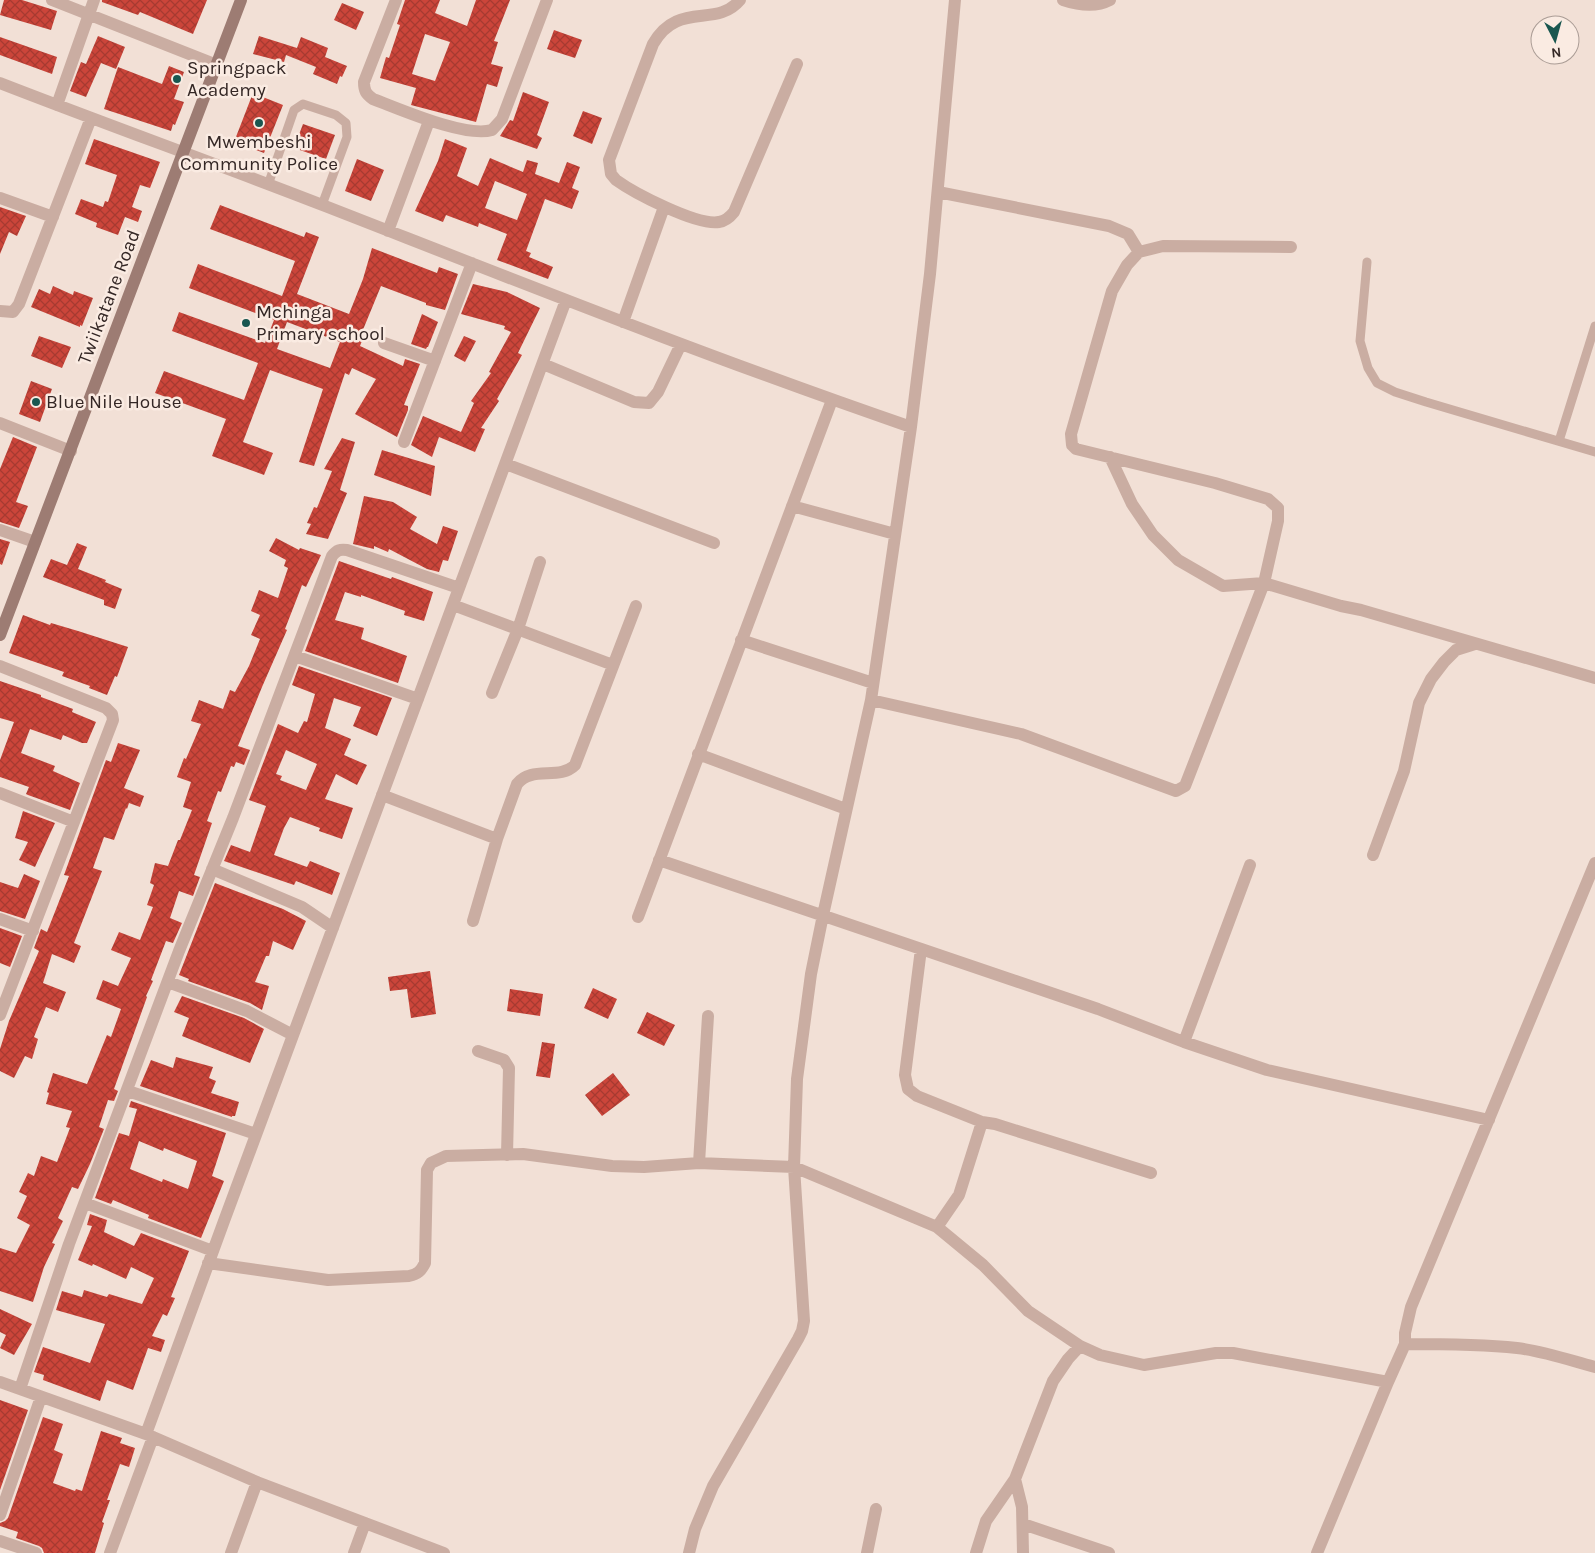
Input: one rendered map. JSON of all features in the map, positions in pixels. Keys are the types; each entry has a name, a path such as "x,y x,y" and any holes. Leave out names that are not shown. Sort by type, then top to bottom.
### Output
{"main road":[{"name":"Twiikatane Road","path":"0,635 241,0"}],"street":[{"path":"52,0 217,65"},
{"path":"57,105 94,0"},
{"path":"396,0 364,82 366,94 373,99 429,121 477,132 492,130 502,119 547,0"},
{"path":"740,0 735,6 726,11 682,17 669,22 659,32 610,160 611,174 616,180 664,207 711,222 724,221 734,212 797,64"},
{"path":"689,1553 695,1530 713,1486 802,1331 804,1321 794,1167 797,1079 811,974 874,683 921,356 955,0"},
{"path":"1063,0 1075,4 1088,5 1110,0"},
{"path":"0,83 681,344 911,427"},
{"path":"0,311 13,312 16,309 90,118"},
{"path":"388,231 429,121"},
{"path":"938,192 1109,226 1128,234 1139,252"},
{"path":"0,198 52,217"},
{"path":"623,322 664,207"},
{"path":"871,700 1021,734 1176,791 1185,786 1264,583 1278,521 1278,508 1268,499 1215,483 1076,449 1072,445 1071,434 1112,291 1127,265 1139,252 1163,246 1292,247"},
{"path":"404,442 472,264"},
{"path":"110,1553 208,1264 566,300"},
{"path":"384,343 434,361"},
{"path":"542,364 634,402 649,403 658,392 681,344"},
{"path":"638,917 832,400"},
{"path":"0,423 70,451"},
{"path":"1110,457 1132,504 1153,535 1178,560 1223,586 1264,583 1595,678"},
{"path":"506,464 714,543"},
{"path":"792,506 895,534"},
{"path":"0,530 35,542"},
{"path":"20,1389 69,1244 332,556 341,549 348,550 459,588"},
{"path":"492,693 518,629 540,562"},
{"path":"453,605 613,665"},
{"path":"473,921 497,838 517,784 522,779 534,774 564,772 575,765 636,606"},
{"path":"741,640 874,683"},
{"path":"1373,855 1404,771 1419,703 1431,679 1444,662 1456,650 1475,644"},
{"path":"295,656 418,698"},
{"path":"0,666 106,708 112,714 112,724 0,1015"},
{"path":"698,754 846,809"},
{"path":"0,793 74,822"},
{"path":"382,795 497,838"},
{"path":"659,860 1098,1009 1184,1042 1267,1070 1489,1120"},
{"path":"1317,1553 1388,1382 1406,1344 1405,1333 1411,1307 1595,863"},
{"path":"1184,1042 1250,865"},
{"path":"212,869 302,907 332,928"},
{"path":"0,919 33,931"},
{"path":"921,949 905,1075 908,1089 917,1096 982,1122 995,1124 1151,1173"},
{"path":"168,982 247,1011 293,1035"},
{"path":"699,1163 708,1016"},
{"path":"478,1051 504,1060 509,1068 507,1154"},
{"path":"128,1091 256,1134"},
{"path":"937,1226 959,1195 982,1122"},
{"path":"208,1264 328,1280 417,1274 425,1263 426,1178 431,1163 446,1156 523,1154 612,1166 644,1167 699,1163 794,1167 937,1226 983,1265 1028,1311 1080,1346 1100,1355 1133,1364 1156,1364 1224,1352 1388,1382"},
{"path":"85,1203 213,1251"},
{"path":"1406,1344 1518,1348 1553,1355 1595,1367"},
{"path":"976,1553 986,1522 1015,1479 1053,1381 1068,1359 1080,1346"},
{"path":"0,1382 150,1436 257,1482 444,1553"},
{"path":"0,1515 41,1397"},
{"path":"1015,1479 1022,1507 1023,1553"},
{"path":"231,1553 257,1482"},
{"path":"867,1553 876,1509"},
{"path":"354,1553 365,1523"},
{"path":"1023,1524 1109,1553"},
{"path":"0,1541 36,1553"}],"lane":[{"path":"268,185 294,110 303,104 336,115 346,123 347,137 322,205"},
{"path":"1367,262 1360,341 1368,368 1377,383 1395,392 1426,402 1595,452"},
{"path":"1559,441 1595,326"}],"building":[{"path":"4,0 22,0 57,11 51,30 0,15"},
{"path":"102,0 207,0 193,34 140,12 138,15 102,2"},
{"path":"405,0 440,0 435,13 467,26 476,0 510,0 494,41 498,42 491,64 503,67 497,87 487,84 476,122 411,105 416,88 380,78 386,57 389,58 400,25 397,24","holes":["425,34 450,42 435,81 412,74"]},
{"path":"342,3 364,12 356,30 334,20"},
{"path":"554,30 582,40 575,58 547,49"},
{"path":"98,36 125,47 116,69 101,63 86,97 70,91 81,62 86,64"},
{"path":"259,36 297,48 301,37 328,48 325,57 347,66 337,84 313,74 316,67 286,55 284,62 253,54"},
{"path":"0,37 57,57 52,74 0,55"},
{"path":"169,66 184,72 174,99 184,102 171,131 104,109 118,67 162,84"},
{"path":"523,92 549,102 537,135 542,138 537,149 500,136 510,120 513,121"},
{"name":"Mwembeshi Community Police","path":"253,93 283,105 264,153 234,142"},
{"path":"583,111 602,118 592,144 573,136"},
{"path":"303,124 335,135 326,159 294,148"},
{"path":"94,139 160,162 150,188 140,185 132,207 142,211 138,222 125,217 118,235 96,227 97,223 75,214 81,199 103,207 105,201 108,202 117,175 85,164"},
{"path":"445,139 467,148 457,176 478,186 490,158 523,172 527,160 538,163 535,174 559,183 567,162 580,167 572,188 579,191 572,209 545,199 526,251 531,253 529,257 553,267 548,279 497,260 507,234 479,223 478,227 446,215 443,222 415,211 438,161","holes":["495,181 527,194 517,220 485,208"]},
{"path":"357,159 384,170 371,201 345,191"},
{"path":"220,205 304,237 306,232 319,237 297,294 349,314 363,279 372,248 437,273 439,267 458,274 445,310 426,305 426,303 381,286 360,337 363,338 360,346 403,366 405,359 420,364 404,405 408,406 408,410 397,437 355,414 376,379 352,368 349,375 345,373 314,466 299,462 323,389 270,370 243,442 273,453 264,475 212,456 226,419 155,393 164,371 244,400 258,363 172,331 179,312 265,343 274,320 189,288 198,264 282,296 295,261 210,229","holes":["287,322 340,342 330,368 277,349"]},
{"path":"0,207 26,216 17,236 9,232 0,254"},
{"path":"473,284 507,292 540,308 518,353 522,355 497,399 499,401 481,428 485,429 475,452 439,437 432,457 411,445 423,416 461,432 474,403 471,401 491,373 489,372 511,332 504,329 505,326 461,314"},
{"path":"53,286 73,295 74,291 93,298 82,326 80,325 80,327 31,307 39,289 50,294"},
{"path":"422,314 438,322 426,349 411,344"},
{"path":"39,336 71,347 62,368 31,356"},
{"path":"464,336 476,341 465,362 454,356"},
{"name":"Blue Nile House","path":"31,381 52,389 40,422 19,414"},
{"path":"13,437 37,447 16,502 28,506 19,528 0,522 0,469"},
{"path":"342,438 355,442 340,490 347,493 328,539 306,534 311,524 307,523 314,507 317,508 332,471 324,469"},
{"path":"382,450 435,466 431,496 374,475"},
{"path":"364,496 393,502 417,517 410,529 437,544 443,526 458,531 448,561 443,560 439,572 427,569 389,549 388,552 374,546 374,549 353,544"},
{"path":"276,538 299,550 300,548 321,555 306,587 302,585 285,629 287,630 238,746 250,750 244,765 236,762 234,767 231,766 221,792 218,791 207,821 212,823 194,875 200,877 193,896 179,891 170,918 182,923 173,943 166,941 114,1089 118,1091 114,1101 108,1100 99,1127 104,1129 78,1189 72,1187 58,1218 63,1221 52,1243 55,1244 44,1267 33,1302 0,1291 0,1248 16,1253 30,1225 17,1218 27,1196 19,1192 28,1173 34,1176 41,1156 57,1162 70,1128 66,1127 72,1111 46,1104 49,1093 47,1092 53,1073 87,1084 107,1035 111,1037 121,1009 96,999 103,980 118,986 131,958 111,950 119,932 140,940 153,907 147,905 154,885 150,883 155,863 168,866 192,810 183,807 191,782 177,777 201,724 191,721 199,700 223,709 230,690 235,692 249,666 260,639 251,635 260,615 251,611 259,590 278,598 288,568 284,566 286,560 269,551"},
{"path":"0,539 10,542 2,565 0,564"},
{"path":"77,543 87,547 78,569 106,580 105,582 122,589 115,609 104,605 104,600 43,577 51,559 67,565"},
{"path":"339,561 433,592 424,621 404,615 405,611 361,595 361,597 345,592 335,620 364,628 361,639 407,656 398,683 305,651"},
{"path":"23,615 50,625 51,623 128,647 117,677 115,676 107,695 89,688 90,686 62,676 64,672 9,653"},
{"path":"299,666 392,698 377,736 353,726 361,707 334,698 325,728 351,739 344,755 367,765 357,785 336,774 325,799 353,808 342,839 319,831 320,828 290,817 274,855 307,867 310,861 340,873 332,895 296,881 294,885 224,861 231,845 250,852 266,806 249,800 278,724 298,733 304,721 307,722 315,694 292,685","holes":["286,750 317,764 306,790 280,780 282,776 276,774"]},
{"path":"0,681 41,695 41,697 73,709 72,712 96,722 87,743 82,743 63,735 61,740 30,729 21,753 55,766 53,771 80,783 70,810 28,795 26,794 29,787 0,777 0,760 14,722 0,718"},
{"path":"118,743 140,750 124,788 144,796 140,807 129,803 114,840 104,837 93,868 102,871 74,943 81,946 74,963 52,954 43,983 66,992 58,1012 46,1007 34,1037 38,1039 32,1059 25,1056 14,1078 0,1071 0,1049 9,1021 39,951 34,948 41,929 47,932 69,876 64,875 106,760 111,762"},
{"path":"23,811 55,823 35,867 19,860 28,842 15,838"},
{"path":"24,874 40,881 25,919 0,911 0,882 18,888"},
{"path":"215,883 283,909 306,921 293,950 273,941 269,956 266,956 255,982 269,986 262,1010 250,1003 188,981 189,979 179,975"},
{"path":"0,928 22,936 10,967 0,963"},
{"path":"430,971 436,1014 411,1018 407,989 390,991 388,977"},
{"path":"593,988 617,999 608,1019 584,1008"},
{"path":"510,989 543,994 540,1016 507,1011"},
{"path":"182,996 244,1018 264,1029 250,1063 182,1036 189,1018 174,1012"},
{"path":"647,1012 675,1025 664,1046 637,1033"},
{"path":"542,1042 555,1044 550,1078 536,1076"},
{"path":"176,1057 213,1067 209,1078 216,1081 211,1093 239,1102 235,1116 232,1117 140,1086 151,1060 173,1068"},
{"path":"613,1073 630,1095 602,1116 585,1095"},
{"path":"131,1101 226,1133 212,1176 224,1181 201,1238 148,1218 149,1215 113,1200 111,1204 95,1198 119,1133 129,1136 137,1109 129,1107","holes":["139,1141 163,1151 164,1148 197,1161 188,1189 163,1179 162,1182 130,1169"]},
{"path":"90,1214 107,1220 104,1232 134,1246 141,1233 189,1251 171,1297 175,1298 167,1316 163,1314 152,1336 165,1340 161,1352 148,1348 133,1390 107,1380 100,1401 43,1380 44,1375 34,1372 43,1347 90,1363 105,1324 56,1310 62,1291 82,1297 84,1290 107,1297 109,1294 142,1304 154,1278 131,1267 126,1279 93,1264 92,1266 78,1260 92,1226 87,1225"},
{"path":"0,1309 32,1324 14,1355 0,1348 6,1335 0,1332"},
{"path":"0,1400 28,1410 0,1490"},
{"path":"43,1417 63,1424 54,1450 63,1454 53,1483 75,1491 76,1489 82,1491 101,1431 122,1438 120,1443 135,1448 129,1467 120,1464 107,1500 110,1500 102,1522 104,1523 95,1553 44,1553 39,1546 16,1538 18,1532 0,1526 0,1523 8,1518"}],"place":[{"name":"Springpack Academy","path":"177,79"},
{"name":"Mwembeshi Community Police","path":"259,123"},
{"name":"Mchinga Primary school","path":"246,323"},
{"name":"Blue Nile House","path":"36,402"}]}
